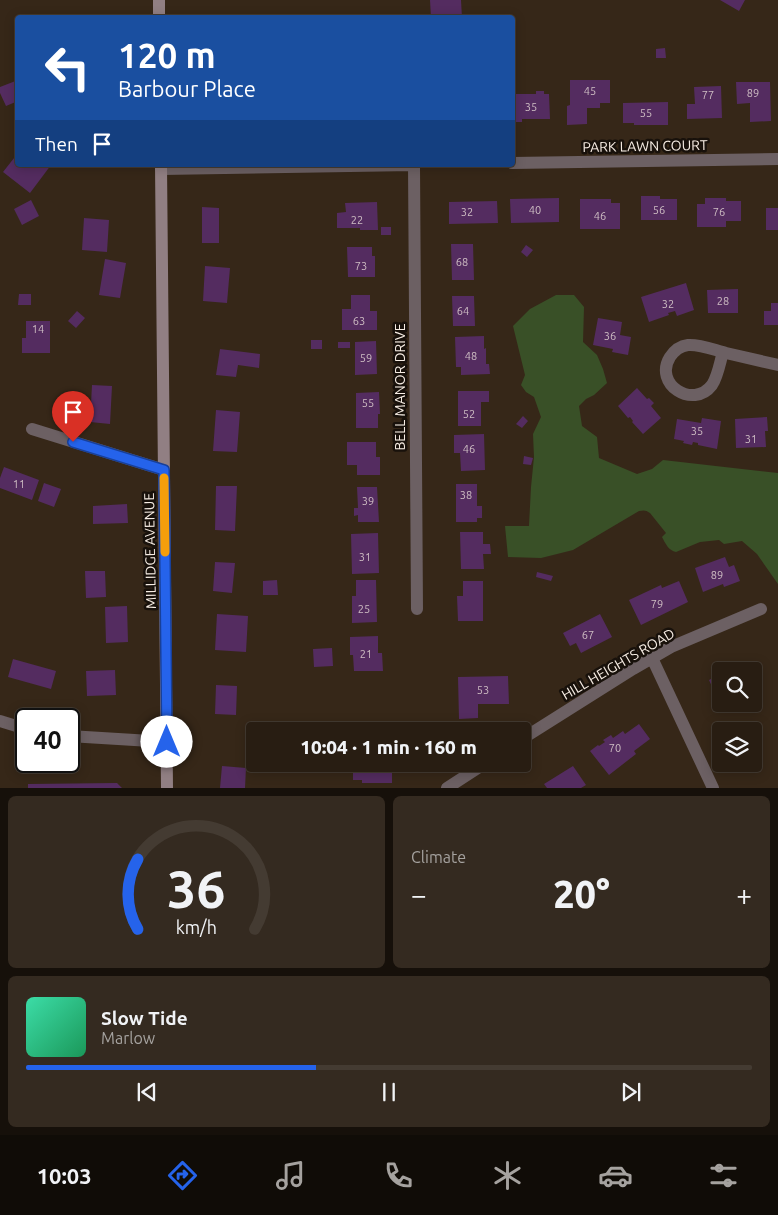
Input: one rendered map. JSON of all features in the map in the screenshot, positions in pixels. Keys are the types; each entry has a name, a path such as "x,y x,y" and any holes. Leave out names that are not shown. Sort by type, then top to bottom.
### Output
{"street":[{"path":"159,0 159,15"},
{"name":"PARK LAWN COURT","path":"515,163 778,159"},
{"name":"MILLIDGE AVENUE","path":"161,167 167,788"},
{"name":"BELL MANOR DRIVE","path":"413,167 417,609"},
{"path":"723,352 713,383 700,394 684,394 670,384 666,368 668,360 672,353 686,345 695,345 778,365"},
{"path":"32,429 164,470"},
{"name":"HILL HEIGHTS ROAD","path":"531,733 671,647 760,609"},
{"path":"652,658 713,788"},
{"path":"0,721 15,726"},
{"path":"80,737 167,742"},
{"path":"447,788 472,772"}],"green space":[{"path":"556,295 574,295 584,307 583,342 597,355 607,383 579,406 582,426 597,437 599,458 637,474 652,469 663,460 778,473 778,584 757,554 742,541 724,544 719,540 700,542 676,552 671,550 662,537 666,533 650,513 645,511 639,511 573,550 541,558 508,557 505,526 529,526 534,457 533,434 541,417 534,397 526,392 521,385 525,375 513,326 530,309"}],"building":[{"path":"430,0 461,0 462,15 431,15"},
{"path":"720,0 745,0 739,11"},
{"path":"665,48 666,58 656,58 656,49"},
{"path":"570,80 610,80 610,103 600,103 600,108 587,108 587,124 567,125 567,106 570,105"},
{"path":"15,81 15,102 6,106 0,93 0,87"},
{"path":"736,82 770,82 771,121 750,122 750,103 737,104"},
{"path":"721,86 722,118 687,119 687,104 695,104 694,87"},
{"path":"536,91 544,91 544,94 549,94 550,119 522,119 522,122 515,122 515,94 536,94"},
{"path":"668,102 668,125 634,125 634,123 623,123 623,103"},
{"path":"15,157 15,167 50,167 30,193 3,172"},
{"path":"641,196 660,196 660,199 677,199 677,220 641,220"},
{"path":"559,198 559,222 511,223 510,199"},
{"path":"705,198 726,198 726,201 741,201 741,221 726,221 726,227 697,227 697,204 705,204"},
{"path":"580,199 611,199 611,203 620,203 620,229 580,229"},
{"path":"31,200 39,216 22,225 14,209"},
{"path":"497,201 498,223 449,224 449,202"},
{"path":"377,202 378,230 337,228 337,213 346,212 345,203"},
{"path":"202,207 219,208 219,243 202,243"},
{"path":"766,208 778,208 778,230 766,230"},
{"path":"84,218 109,220 107,252 82,250"},
{"path":"381,227 391,227 391,235 381,235"},
{"path":"451,244 473,244 474,280 452,280"},
{"path":"526,245 533,250 527,257 521,252"},
{"path":"347,247 372,247 372,256 375,256 375,277 348,277"},
{"path":"105,259 126,263 120,298 99,295"},
{"path":"205,266 230,268 227,303 203,301"},
{"path":"686,283 694,310 677,316 675,311 649,322 641,297"},
{"path":"738,289 738,313 708,313 707,290"},
{"path":"19,294 31,294 31,305 18,305"},
{"path":"351,295 370,295 370,311 377,311 377,330 342,330 342,309 351,309"},
{"path":"452,296 474,296 475,326 453,326"},
{"path":"771,303 778,303 778,325 764,325 764,311 771,311"},
{"path":"77,311 85,318 76,328 68,321"},
{"path":"598,318 622,322 620,335 631,337 628,355 612,352 613,349 593,345"},
{"path":"26,321 50,321 50,353 22,353 22,338 26,338"},
{"path":"484,336 486,364 489,364 490,374 461,375 461,367 456,367 455,337"},
{"path":"311,340 322,340 322,349 311,349"},
{"path":"376,341 377,374 355,375 355,342"},
{"path":"338,342 350,342 350,348 338,348"},
{"path":"220,349 260,354 259,368 238,365 236,377 216,375"},
{"path":"92,385 112,386 110,424 90,422"},
{"path":"637,388 647,399 649,398 654,403 651,406 661,418 643,434 630,417 628,418 618,406"},
{"path":"458,391 489,391 489,402 481,402 481,426 458,426"},
{"path":"379,392 380,414 378,414 378,428 356,428 356,393"},
{"path":"216,410 240,412 237,452 213,451"},
{"path":"523,416 528,421 522,428 516,424"},
{"path":"767,417 768,431 765,431 766,447 736,448 735,419"},
{"path":"702,418 721,421 717,449 693,442 692,445 683,443 684,441 674,439 677,419 701,423"},
{"path":"484,434 485,470 461,471 460,453 454,453 454,435"},
{"path":"347,442 376,442 376,457 380,457 380,475 357,475 357,465 347,465"},
{"path":"524,456 533,458 531,465 523,464"},
{"path":"4,467 39,480 32,500 0,488 0,478"},
{"path":"44,483 61,489 54,507 38,501"},
{"path":"456,484 477,484 477,506 482,506 482,518 477,518 477,522 456,522"},
{"path":"216,486 237,486 235,531 215,530"},
{"path":"357,487 377,487 379,522 358,522 358,515 354,516 354,508 358,508"},
{"path":"127,504 128,523 93,524 93,506"},
{"path":"460,532 483,532 483,544 490,544 491,554 483,554 484,569 461,569"},
{"path":"378,533 379,573 352,574 351,534"},
{"path":"725,557 729,567 734,565 740,581 724,587 723,584 703,592 695,568"},
{"path":"215,562 235,563 232,593 213,591"},
{"path":"85,571 105,571 106,597 86,598"},
{"path":"537,572 553,576 551,581 536,577"},
{"path":"277,580 278,595 263,595 263,581"},
{"path":"356,580 376,580 377,622 352,623 352,596 356,596"},
{"path":"463,581 483,581 483,621 458,621 457,596 463,596"},
{"path":"679,581 688,602 641,625 629,600 661,585 662,588"},
{"path":"127,606 128,642 106,643 105,607"},
{"path":"217,614 248,616 246,652 215,650"},
{"path":"600,614 612,637 581,653 576,643 570,646 563,633"},
{"path":"378,636 378,653 382,653 383,671 354,671 353,655 350,655 350,637"},
{"path":"332,648 333,666 314,667 313,649"},
{"path":"13,659 56,671 51,689 8,677"},
{"path":"115,670 116,695 87,696 86,671"},
{"path":"508,676 509,704 478,704 478,718 459,719 458,677"},
{"path":"216,685 237,686 236,715 215,714"},
{"path":"639,724 650,739 634,751 636,754 609,775 590,751 605,742 603,740 611,735 613,738 623,731 625,734"},
{"path":"222,766 246,768 245,788 220,788"},
{"path":"573,766 586,785 581,788 547,788 544,784"},
{"path":"353,772 392,772 392,783 362,783 362,780 353,780"},
{"path":"117,783 122,788 28,788 28,784"}],"slow traffic":[{"path":"164,478 165,552"}],"route":[{"path":"73,442 164,470 167,742"}]}
